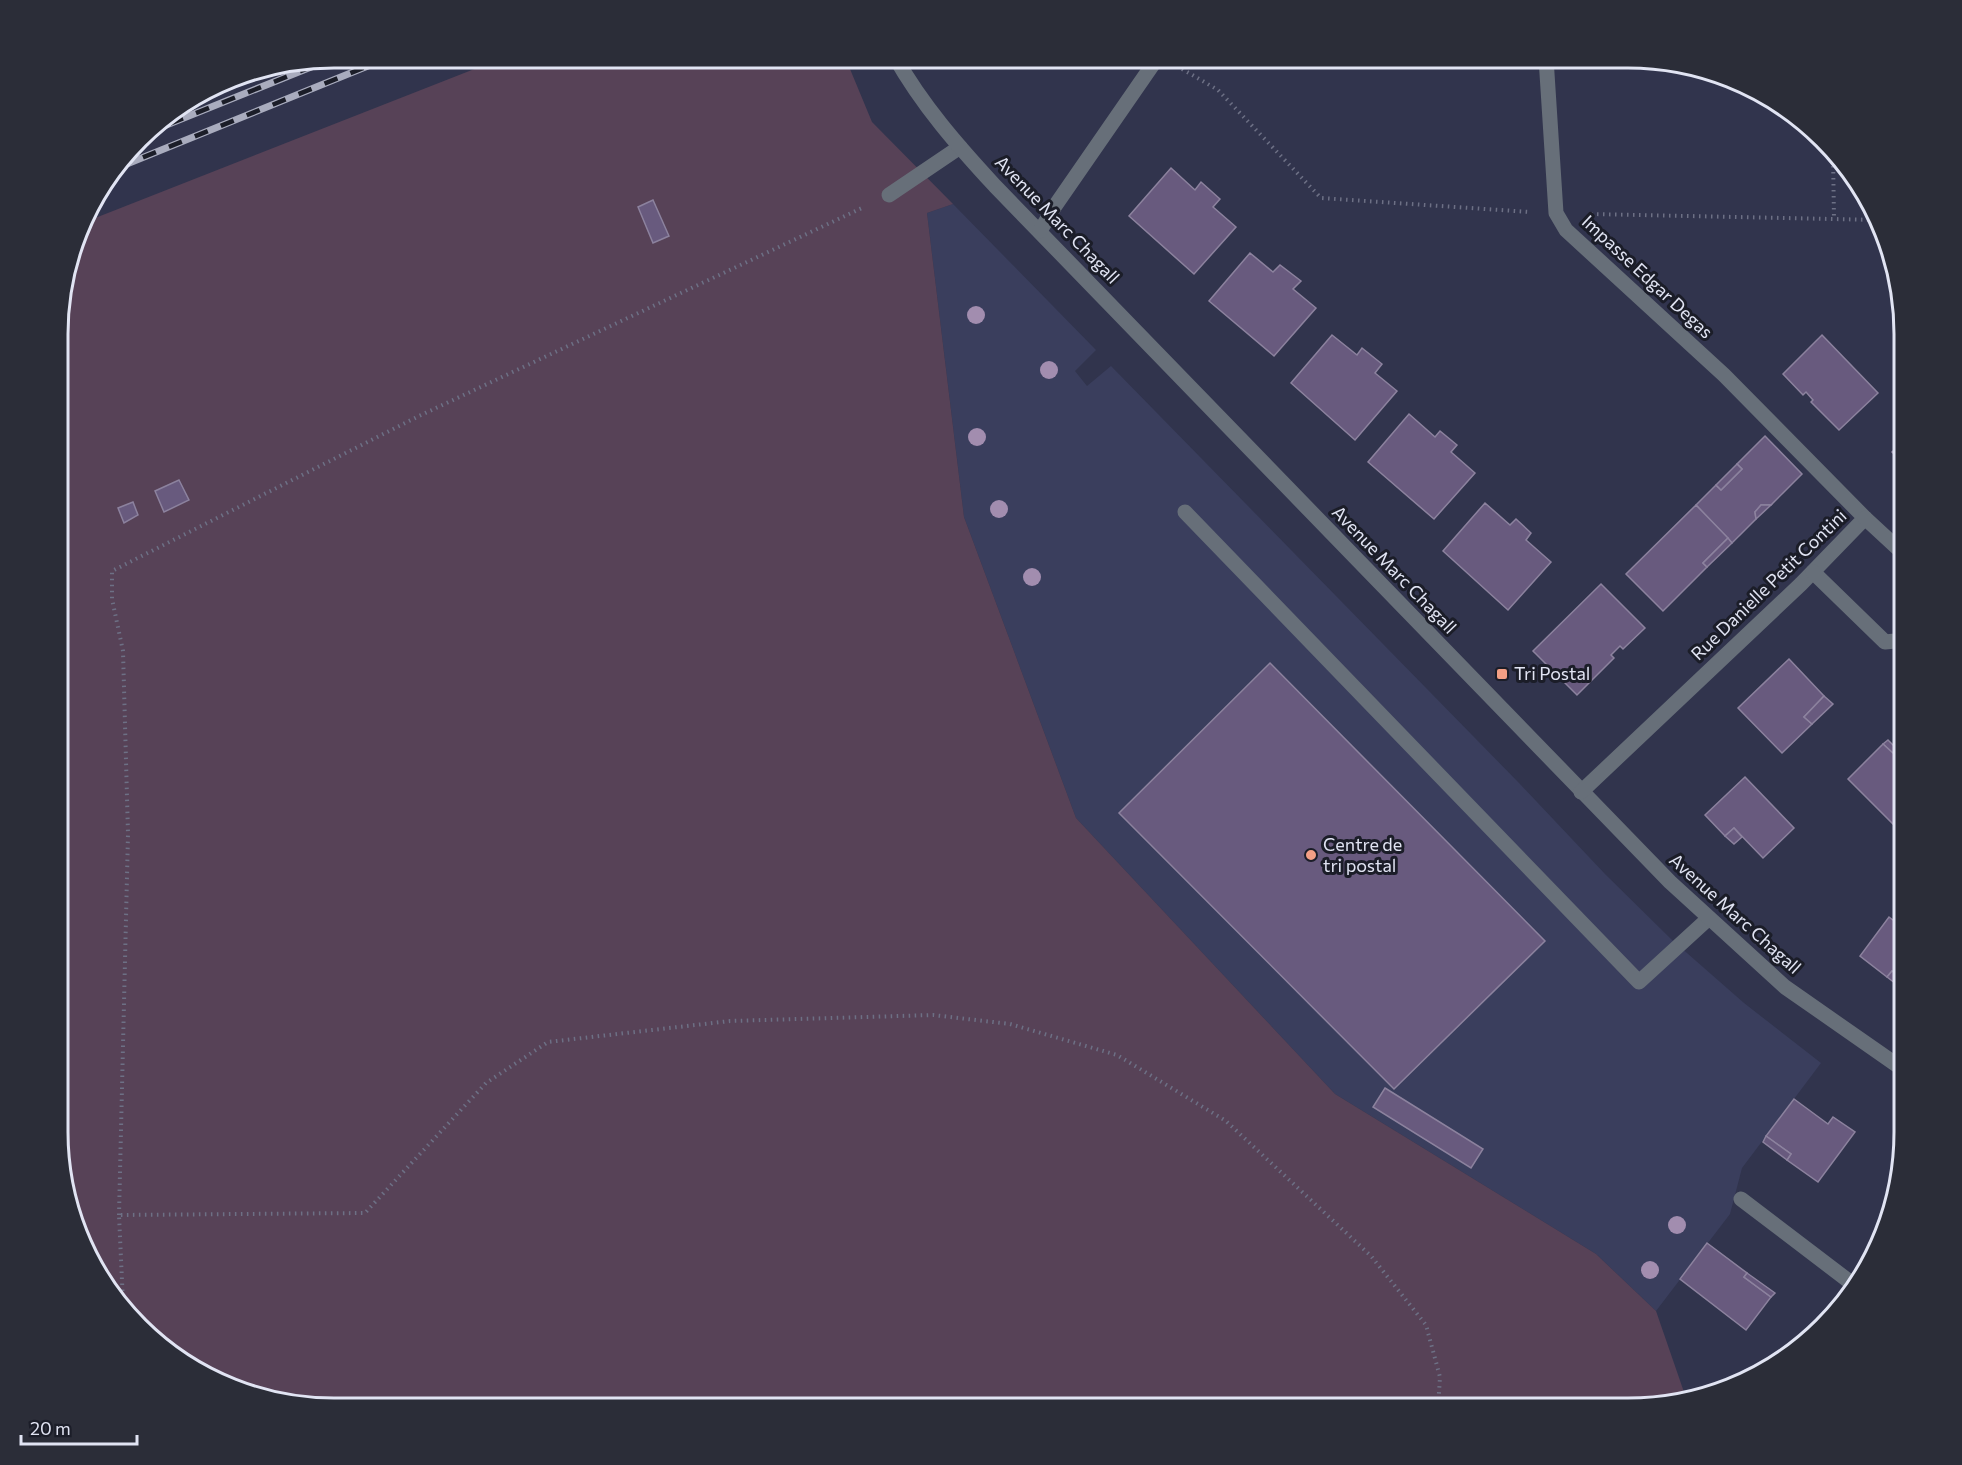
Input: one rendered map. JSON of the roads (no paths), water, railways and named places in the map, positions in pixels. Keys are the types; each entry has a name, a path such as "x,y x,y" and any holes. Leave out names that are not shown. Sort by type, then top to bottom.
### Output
{"street":[{"name":"Avenue Marc Chagall","path":"901,68 960,147 1670,882 1785,987 1894,1063"},
{"path":"1040,231 1054,206 1150,68"},
{"name":"Impasse Edgar Degas","path":"1547,68 1556,213 1566,230 1724,375"},
{"path":"889,195 960,147"},
{"name":"Rue Danielle Petit Contini","path":"1581,792 1813,572 1865,518 1724,375"},
{"path":"1185,513 1639,982 1709,918"},
{"path":"1865,518 1894,545"},
{"path":"1813,572 1885,642 1894,641"},
{"path":"1741,1199 1848,1282"}],"railway":[{"path":"130,163 363,68"},
{"path":"170,123 305,69"}],"place":[{"name":"Tri Postal","path":"1502,674"},
{"name":"Centre de tri postal","path":"1311,855"}]}
